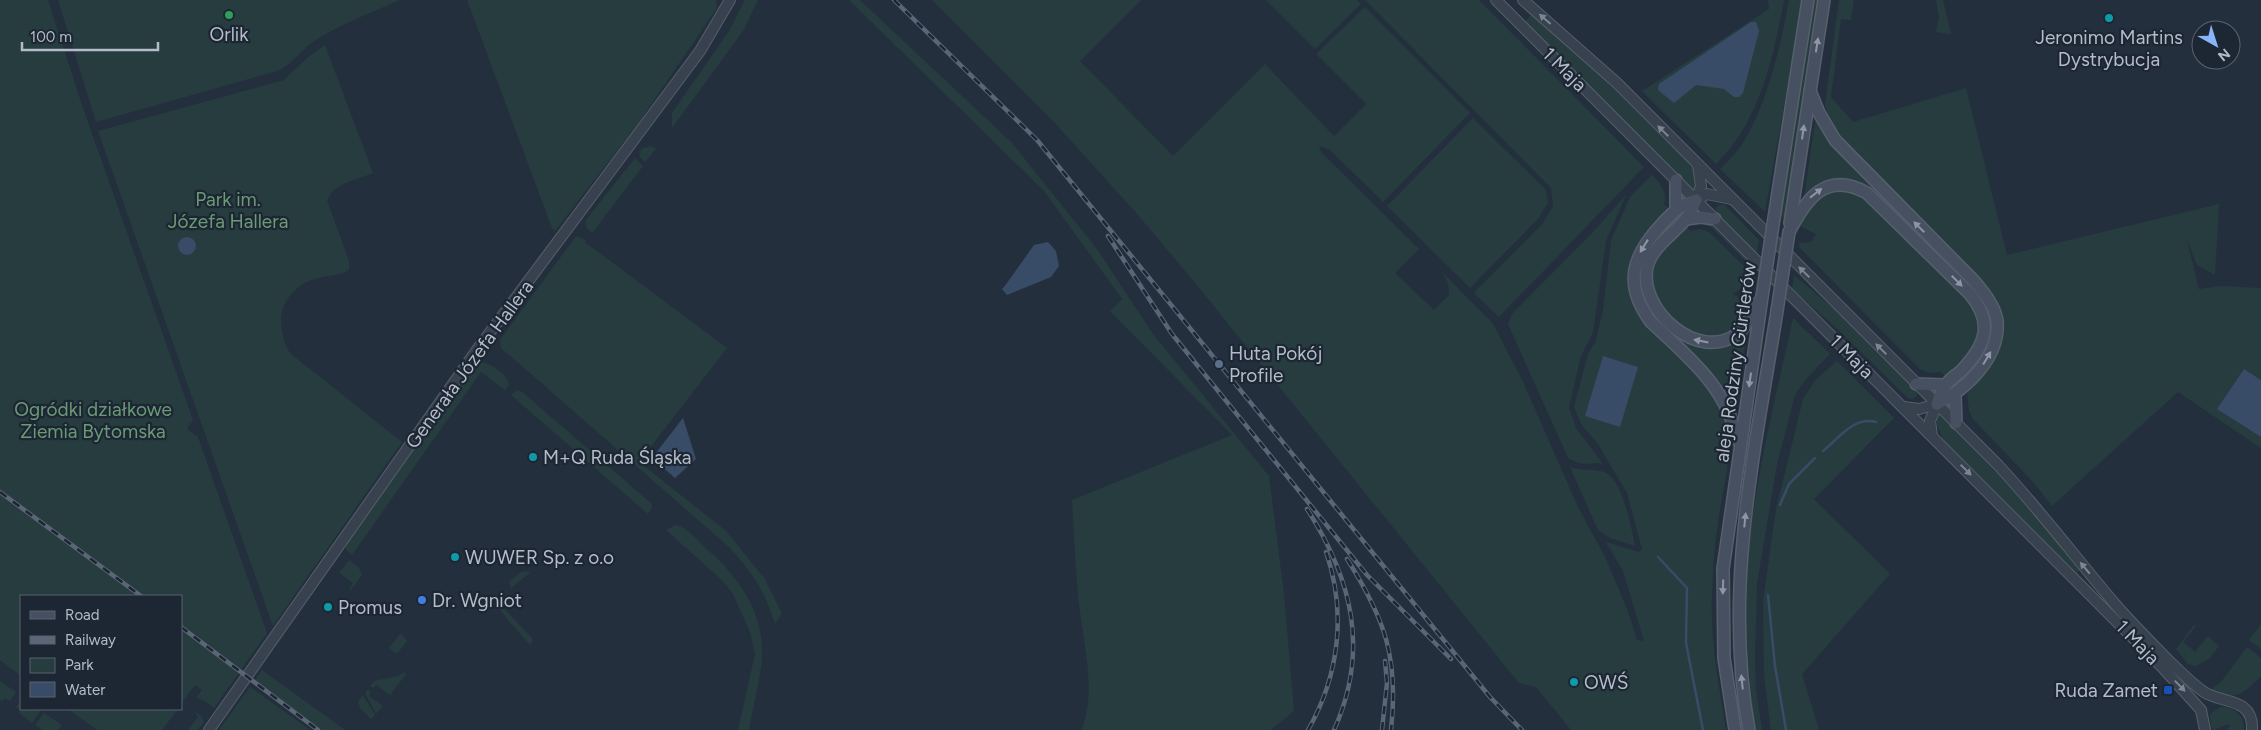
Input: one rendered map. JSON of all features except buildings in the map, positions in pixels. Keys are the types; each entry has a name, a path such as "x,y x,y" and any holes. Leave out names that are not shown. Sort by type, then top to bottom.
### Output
{"main road":[{"name":"aleja Rodziny Gürtlerów","path":"1734,730 1724,658 1722,614 1724,569 1739,452 1808,0"},
{"name":"aleja Rodziny Gürtlerów","path":"1749,730 1739,656 1740,566 1746,508 1824,0"},
{"path":"1810,90 1819,114 1835,140 1974,281 1993,308 1997,320 1996,334 1990,353 1979,370 1955,395 1937,404"},
{"path":"1676,180 1676,209"},
{"path":"1789,232 1801,209 1813,195 1824,187 1847,186 1867,193 1970,294 1982,314 1985,331 1977,352 1945,385 1937,404"},
{"path":"1696,200 1676,209 1646,243 1636,260 1634,274 1637,299 1652,322 1714,384 1726,402 1734,423 1739,452"},
{"path":"1696,200 1686,219 1653,254 1646,277 1651,300 1676,328 1696,341 1718,342 1727,340 1743,328 1762,297"},
{"path":"1686,219 1701,217 1715,219"},
{"path":"1916,384 1945,385"},
{"path":"1955,395 1956,423"}],"street":[{"name":"Generała Józefa Hallera","path":"209,730 479,347 700,51 730,0"},
{"name":"1 Maja","path":"1496,0 2167,672 2190,696 2203,715 2205,730"},
{"name":"1 Maja","path":"1523,0 1588,56 2016,484 2128,618 2190,681 2213,697 2234,701 2247,712 2252,722 2252,730"},
{"path":"1696,200 1702,186 1698,165"},
{"path":"1696,200 1707,194 1732,200"},
{"path":"1904,407 1919,409 1937,404"},
{"path":"1932,436 1930,421 1937,404"},
{"path":"2203,715 2212,704 2221,698"}],"green space":[{"name":"Ogródki działkowe Ziemia Bytomska","path":"0,0 48,0 83,108 193,420 187,429 198,437 267,633 214,708 203,700 196,698 202,690 195,685 182,703 182,595 20,595 20,675 0,660"},
{"path":"58,0 400,0 344,24 323,36 277,71 96,122"},
{"path":"467,0 716,0 717,8 637,125 555,231 552,228"},
{"path":"745,0 758,0 743,31 672,128 672,113 729,31"},
{"path":"849,0 860,0 1012,143 1097,249 1153,334 1269,476 1284,594 1294,711 1271,730 1081,730 1086,716 1089,682 1078,596 1072,500 1232,435 1110,311 1122,299 1044,191"},
{"path":"932,0 1141,0 1080,61 1173,156 1265,64 1334,136 1366,104 1316,54 1365,7 1470,113 1383,202 1329,149 1319,146 1321,152 1419,249 1395,273 1434,310 1449,295 1448,283 1442,272 1494,325 1524,384 1578,507 1606,559 1628,611 1637,640 1644,641 1623,571 1606,542 1639,552 1642,549 1627,493 1598,444 1581,424 1574,407 1588,354 1596,341 1603,309 1611,240 1630,197 1652,175 1663,188 1664,204 1670,210 1639,244 1629,263 1627,281 1631,298 1640,314 1652,329 1716,394 1727,419 1729,433 1728,463 1715,550 1712,612 1712,629 1726,730 1571,730 1536,687 1519,683 1138,215 1053,121"},
{"path":"1266,0 1357,0 1361,4 1315,49"},
{"path":"1365,0 1479,0 1644,167 1499,317 1474,293 1543,223 1553,206 1551,188"},
{"path":"1768,0 1784,0 1769,66 1754,109 1731,148 1716,164 1642,91 1769,9"},
{"path":"1789,0 1803,0 1765,212 1720,169 1743,143 1759,111 1772,74"},
{"path":"1813,0 1819,0 1785,219 1781,215"},
{"path":"1839,0 1854,0 1851,20 1841,19 1831,97 1853,122 1966,88 2007,255 2219,204 2215,275 2197,265 2187,240 2199,289 2222,286 2261,288 2261,380 2244,369 2218,409 2261,437 2261,448 2178,392 2052,506 2034,483 1973,419 1969,411 1967,393 1986,373 2000,346 2002,328 1997,299 1848,150 1828,119 1825,104"},
{"path":"1936,0 1943,0 1951,34 1936,32 1939,17"},
{"path":"1532,14 1586,61 1687,161 1696,175 1695,192 1525,22"},
{"name":"Park im. Józefa Hallera","path":"325,45 373,173 341,186 327,200 349,261 349,269 339,274 312,280 292,293 282,313 283,334 291,354 402,442 273,626 98,131 284,80 308,57"},
{"path":"1816,116 1975,288 1988,309 1992,323 1992,334 1989,344 1978,362 1956,387 1954,384 1968,370 1987,314 1870,190 1817,187 1804,197"},
{"path":"1473,118 1546,190 1548,203 1538,219 1470,288 1387,206"},
{"path":"652,146 656,149 645,162 639,156 641,154 639,152 643,148"},
{"path":"635,158 643,166 592,233 586,227 585,221"},
{"path":"1834,190 1847,190 1864,196 1971,302 1977,314 1979,335 1970,353 1947,378 1941,372 1929,373 1920,369 1799,247 1799,243 1811,242 1816,234 1800,226 1805,214 1817,200"},
{"path":"1626,195 1606,241 1593,332 1581,356 1569,407 1576,428 1603,464 1584,464 1568,458 1508,324 1512,314 1592,233"},
{"path":"1719,205 1725,205 1759,240 1757,254 1717,214 1715,209"},
{"path":"1676,217 1678,219 1642,285 1644,293 1653,309 1686,342 1694,345 1717,344 1747,331 1735,410 1716,379 1653,316 1642,297 1638,272 1650,244"},
{"path":"1696,222 1709,223 1717,228 1755,267 1755,270 1711,227"},
{"path":"1685,226 1691,231 1699,229 1709,232 1754,276 1752,287 1741,288 1733,294 1751,304 1748,312 1732,330 1718,337 1699,337 1679,324 1663,308 1652,289 1651,268 1656,257"},
{"path":"576,236 586,240 585,242 727,348 639,462 725,530 765,579 782,614 775,624 767,602 757,583 729,547 501,348 500,340"},
{"path":"1794,275 1833,308 1915,389 1917,394 1915,398 1909,399 1832,324 1792,289"},
{"path":"1793,318 1830,354 1805,380 1795,395 1777,464 1757,584 1756,690 1762,730 1756,730 1750,693 1745,638 1745,601 1749,549 1764,449"},
{"path":"1837,361 1894,418 1814,499 1890,574 1802,674 1819,730 1771,730 1764,675 1763,601 1776,509 1803,399 1816,379"},
{"path":"482,362 503,374 509,385 505,390 481,372 352,555 346,550 346,543 468,369"},
{"path":"517,390 522,392 651,503 652,508 648,514 511,395"},
{"path":"1937,412 2006,481 2080,570 2077,573 1944,441 1937,426"},
{"path":"1570,467 1601,471 1609,475 1615,482 1625,503 1635,546 1610,538 1598,530"},
{"path":"676,525 690,532 720,561 739,584 754,610 759,625 762,654 759,682 749,730 738,730 755,654 750,632 733,594 724,582 666,530"},
{"path":"349,560 359,568 362,575 350,591 349,589 353,583 339,573"},
{"path":"527,571 530,573 511,588 509,582 521,572"},
{"path":"497,601 531,637 533,641 530,645 497,607"},
{"path":"2261,624 2261,649 2249,640"},
{"path":"2194,625 2196,626 2183,642 2195,652 2208,636 2219,646 2209,659 2196,666 2188,664 2176,649"},
{"path":"401,633 407,641 397,654 389,648"},
{"path":"2247,647 2261,658 2261,676 2249,688 2238,694 2227,695 2210,690 2221,682"},
{"path":"262,670 345,730 318,730 253,683"},
{"path":"404,672 406,674 390,695 376,685 374,688 370,686 374,681 398,676"},
{"path":"0,681 16,692 10,701 5,698 2,701 0,700"},
{"path":"250,687 310,730 219,730"},
{"path":"368,689 371,692 369,696 383,706 376,714 365,693"},
{"path":"363,695 375,715 371,719 360,708 358,701"},
{"path":"20,701 20,709 16,707"},
{"path":"2220,707 2230,708 2238,713 2243,720 2244,730 2227,730 2230,726 2228,724 2214,730 2211,727 2210,714"},
{"path":"21,710 41,710 32,723 19,713"},
{"path":"69,710 177,710 162,730 97,730"},
{"path":"194,711 202,717 204,722 198,730 188,730 198,717"},
{"path":"44,713 62,725 58,730 42,730 35,725"}],"water":[{"path":"1751,22 1756,22 1759,31 1743,93 1739,97 1734,97 1724,89 1696,85 1674,103 1658,90 1659,84"},
{"path":"187,237 193,240 196,246 193,252 187,255 181,252 178,246 181,240"},
{"path":"1048,242 1056,251 1059,266 1051,277 1007,295 1002,289 1034,245"},
{"path":"1603,356 1638,367 1620,427 1585,416"},
{"path":"2244,369 2261,380 2261,437 2217,409"},
{"path":"683,418 696,459 675,478 652,458"}],"waterway":[{"path":"1823,451 1854,425 1868,421 1876,422"},
{"path":"1780,505 1789,484 1815,458"},
{"path":"1658,557 1687,588 1686,643 1703,730"},
{"path":"1768,595 1775,666 1786,730"}],"railway":[{"path":"894,0 1037,140 1490,697 1522,730"},
{"path":"1108,236 1172,334 1367,575 1451,659"},
{"path":"0,492 140,595"},
{"path":"1307,509 1323,535 1335,562 1345,589 1351,616 1353,643 1351,672 1345,700 1334,730"},
{"path":"1308,730 1327,688 1333,666 1336,643 1338,620 1336,598 1333,575 1326,552"},
{"path":"1347,559 1371,601 1380,620 1386,640 1391,660 1393,681 1391,730"},
{"path":"182,628 318,730"},
{"path":"1382,730 1387,683 1385,661"}],"place":[{"name":"Orlik","path":"229,15"},
{"name":"Jeronimo Martins Dystrybucja","path":"2109,18"},
{"name":"Huta Pokój Profile","path":"1219,364"},
{"name":"M+Q Ruda Śląska","path":"533,457"},
{"name":"WUWER Sp. z o.o","path":"455,557"},
{"name":"Dr. Wgniot","path":"422,600"},
{"name":"Promus","path":"328,607"},
{"name":"OWŚ","path":"1574,682"},
{"name":"Ruda Zamet","path":"2168,690"}]}
